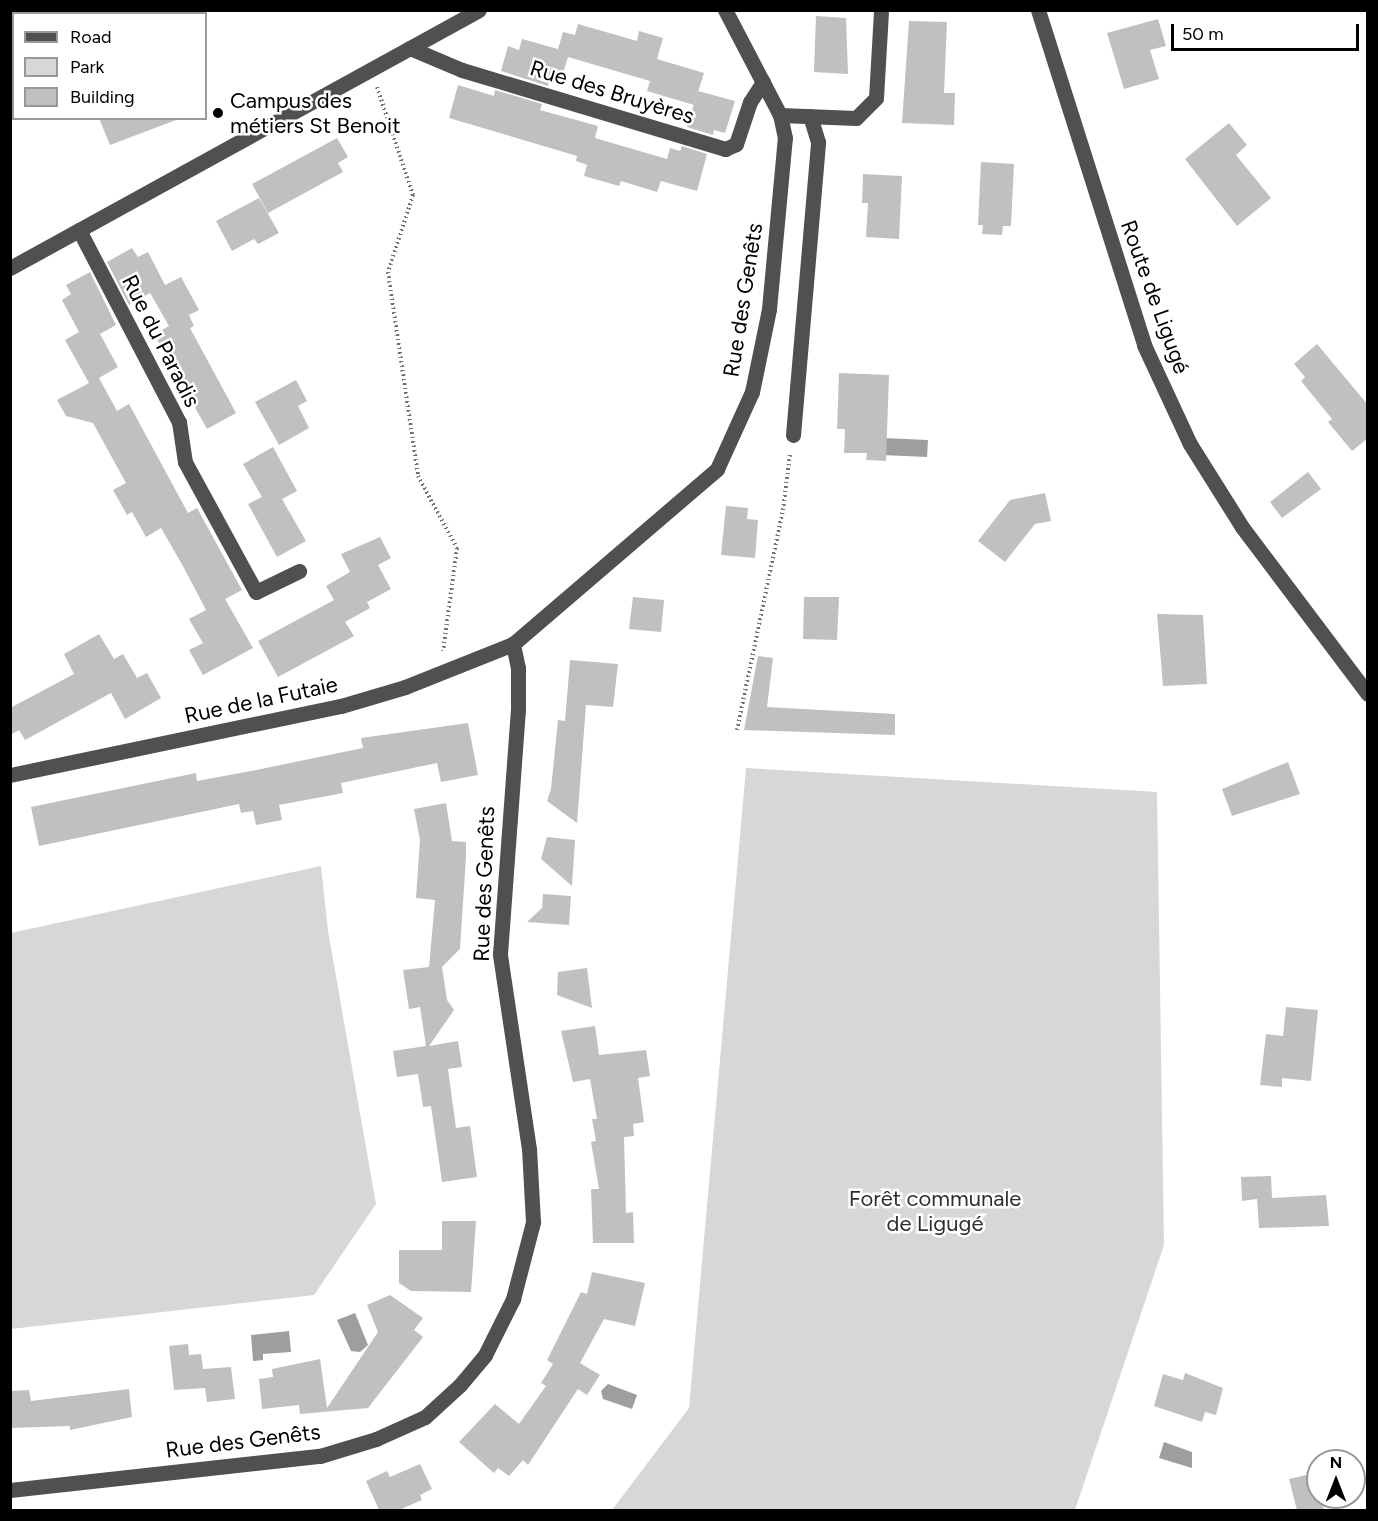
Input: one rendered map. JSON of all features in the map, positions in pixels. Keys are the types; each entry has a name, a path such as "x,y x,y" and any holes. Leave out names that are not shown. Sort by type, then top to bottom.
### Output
{"street":[{"path":"10,268 479,10"},
{"name":"Rue des Genêts","path":"10,1490 320,1456 376,1439 425,1417 460,1385 485,1355 513,1299 534,1222 529,1149 500,954 504,858 518,710 518,668 513,644 717,469 752,392 769,309 785,161 780,115 725,10"},
{"path":"780,115 856,118 876,99 881,10"},
{"name":"Route de Ligugé","path":"1029,10 1046,42"},
{"name":"Route de Ligugé","path":"1038,10 1046,42 1144,345 1190,444 1242,527 1368,694"},
{"name":"Rue des Bruyères","path":"410,48 462,70 725,149 736,144 750,102 763,82"},
{"path":"793,435 818,142 810,116"},
{"name":"Rue du Paradis","path":"79,230 179,422 185,462 256,591 299,571"},
{"name":"Rue de la Futaie","path":"10,775 341,706 440,673 513,644"}],"path":[{"path":"371,69 413,195 388,272 418,476 457,548 440,673"},
{"path":"737,730 783,510 793,435"}],"green space":[{"name":"Forêt communale de Ligugé","path":"746,768 1157,792 1164,1245 1075,1510 612,1510 689,1408"},
{"path":"321,866 328,931 376,1204 314,1295 11,1329 11,933"}],"shaded area":[{"path":"883,438 928,440 927,457 882,455"},
{"path":"355,1313 368,1345 360,1352 351,1351 337,1320"},
{"path":"289,1331 291,1352 263,1354 263,1360 253,1361 251,1335"},
{"path":"608,1384 637,1395 632,1409 603,1399 601,1391"},
{"path":"1164,1442 1192,1452 1192,1468 1159,1458"}],"building":[{"path":"816,16 846,18 848,74 814,72"},
{"path":"1158,19 1166,46 1150,50 1159,79 1124,89 1107,33"},
{"path":"909,21 947,22 944,93 955,93 954,125 902,123"},
{"path":"578,24 637,41 639,31 663,38 657,59 704,73 694,105 647,91 650,81 568,57 563,73 552,70 548,86 501,71 508,46 519,50 522,39 558,49 563,32 575,35"},
{"path":"458,85 494,96 495,90 542,104 540,110 598,126 595,138 667,159 670,148 680,151 682,146 707,154 697,191 661,181 657,192 621,181 619,186 584,176 587,165 576,161 577,156 449,118"},
{"path":"698,91 735,101 725,133 714,130 713,135 687,127"},
{"path":"100,120 176,120 110,145"},
{"path":"1229,123 1247,145 1236,155 1271,198 1237,226 1185,159"},
{"path":"337,138 348,157 338,163 343,172 268,213 252,184"},
{"path":"981,162 1014,164 1011,226 1003,226 1002,235 982,234 983,225 978,225"},
{"path":"863,174 902,176 899,239 866,237 868,203 862,203"},
{"path":"259,198 279,233 258,244 254,239 232,251 216,221"},
{"path":"132,248 138,257 148,252 165,285 181,277 199,310 189,315 194,326 190,328 236,413 207,429 154,334 169,326 150,293 129,305 107,262"},
{"path":"90,272 116,325 100,334 118,367 99,378 117,411 129,404 188,513 197,508 242,590 225,599 253,648 203,675 189,650 203,643 189,619 206,610 184,568 161,528 146,537 132,512 127,515 113,490 126,483 93,423 66,416 57,400 89,383 65,340 79,332 62,300 71,294 66,285"},
{"path":"1317,344 1368,405 1368,438 1352,451 1328,422 1332,419 1301,381 1305,377 1294,364"},
{"path":"839,373 889,375 886,461 866,460 867,453 844,453 845,429 837,429"},
{"path":"296,380 307,401 298,406 309,428 279,445 255,402"},
{"path":"273,447 297,491 282,499 306,541 277,557 248,504 262,497 243,464"},
{"path":"1308,472 1321,489 1282,518 1270,502"},
{"path":"1045,493 1051,521 1035,524 1005,562 978,541 1010,500"},
{"path":"726,506 748,508 747,519 758,520 755,558 721,555"},
{"path":"380,537 391,558 378,565 391,589 367,602 370,608 345,622 354,636 278,677 258,641 334,600 326,586 350,572 341,554"},
{"path":"633,597 664,600 661,632 629,629"},
{"path":"804,597 839,597 837,640 803,639"},
{"path":"1157,614 1203,615 1207,684 1163,686"},
{"path":"99,634 114,659 123,654 137,678 147,673 161,698 125,719 111,693 25,740 19,730 10,735 10,708 74,674 64,654"},
{"path":"758,656 773,658 767,707 895,714 895,735 744,730"},
{"path":"570,660 618,664 613,707 586,705 577,823 547,801 551,789 558,720 565,721"},
{"path":"468,723 478,775 441,782 437,763 341,783 343,793 279,805 282,820 256,825 253,811 241,813 239,804 39,846 31,807 196,773 197,781 251,771 363,748 361,738"},
{"path":"1288,762 1300,794 1232,816 1222,789"},
{"path":"446,803 452,841 466,842 460,949 442,967 447,1000 454,1010 429,1046 458,1041 462,1067 448,1069 456,1128 470,1126 477,1177 442,1182 431,1106 423,1107 418,1074 397,1077 393,1051 426,1046 420,1007 409,1009 403,970 429,967 435,900 416,898 420,840 414,809"},
{"path":"547,837 575,840 572,886 541,859"},
{"path":"543,894 571,896 569,925 527,922 542,908"},
{"path":"587,968 592,1008 557,995 558,972"},
{"path":"1286,1007 1318,1010 1311,1081 1282,1078 1282,1087 1260,1085 1266,1034 1283,1036"},
{"path":"595,1026 599,1055 646,1050 650,1076 638,1078 644,1122 633,1124 634,1136 624,1137 626,1213 633,1212 634,1243 593,1243 591,1189 599,1189 591,1142 596,1141 592,1119 597,1119 590,1079 573,1082 561,1031"},
{"path":"1271,1176 1272,1198 1326,1195 1329,1226 1259,1228 1257,1199 1242,1201 1241,1177"},
{"path":"442,1221 476,1221 471,1292 411,1291 399,1283 399,1250 442,1250"},
{"path":"592,1272 645,1283 635,1326 604,1319 580,1363 600,1375 587,1395 578,1389 528,1465 523,1460 509,1476 498,1468 494,1473 459,1442 495,1404 519,1424 546,1386 541,1383 553,1364 547,1360 581,1292 587,1294"},
{"path":"390,1295 423,1318 414,1330 423,1337 368,1408 300,1414 299,1405 262,1409 259,1379 273,1377 272,1369 320,1359 327,1408 378,1332 367,1305"},
{"path":"188,1344 189,1355 201,1354 203,1369 231,1367 235,1399 207,1402 205,1388 174,1390 169,1346"},
{"path":"1185,1373 1223,1388 1216,1415 1205,1412 1202,1422 1154,1406 1163,1374 1183,1380"},
{"path":"129,1389 132,1417 70,1430 70,1426 10,1428 10,1391 29,1390 31,1401"},
{"path":"420,1464 432,1489 420,1495 422,1500 399,1510 379,1510 366,1481 387,1471 390,1477"},
{"path":"1306,1475 1306,1509 1324,1510 1297,1510 1289,1479"}],"place":[{"name":"Campus des métiers St Benoit","path":"218,113"}]}
